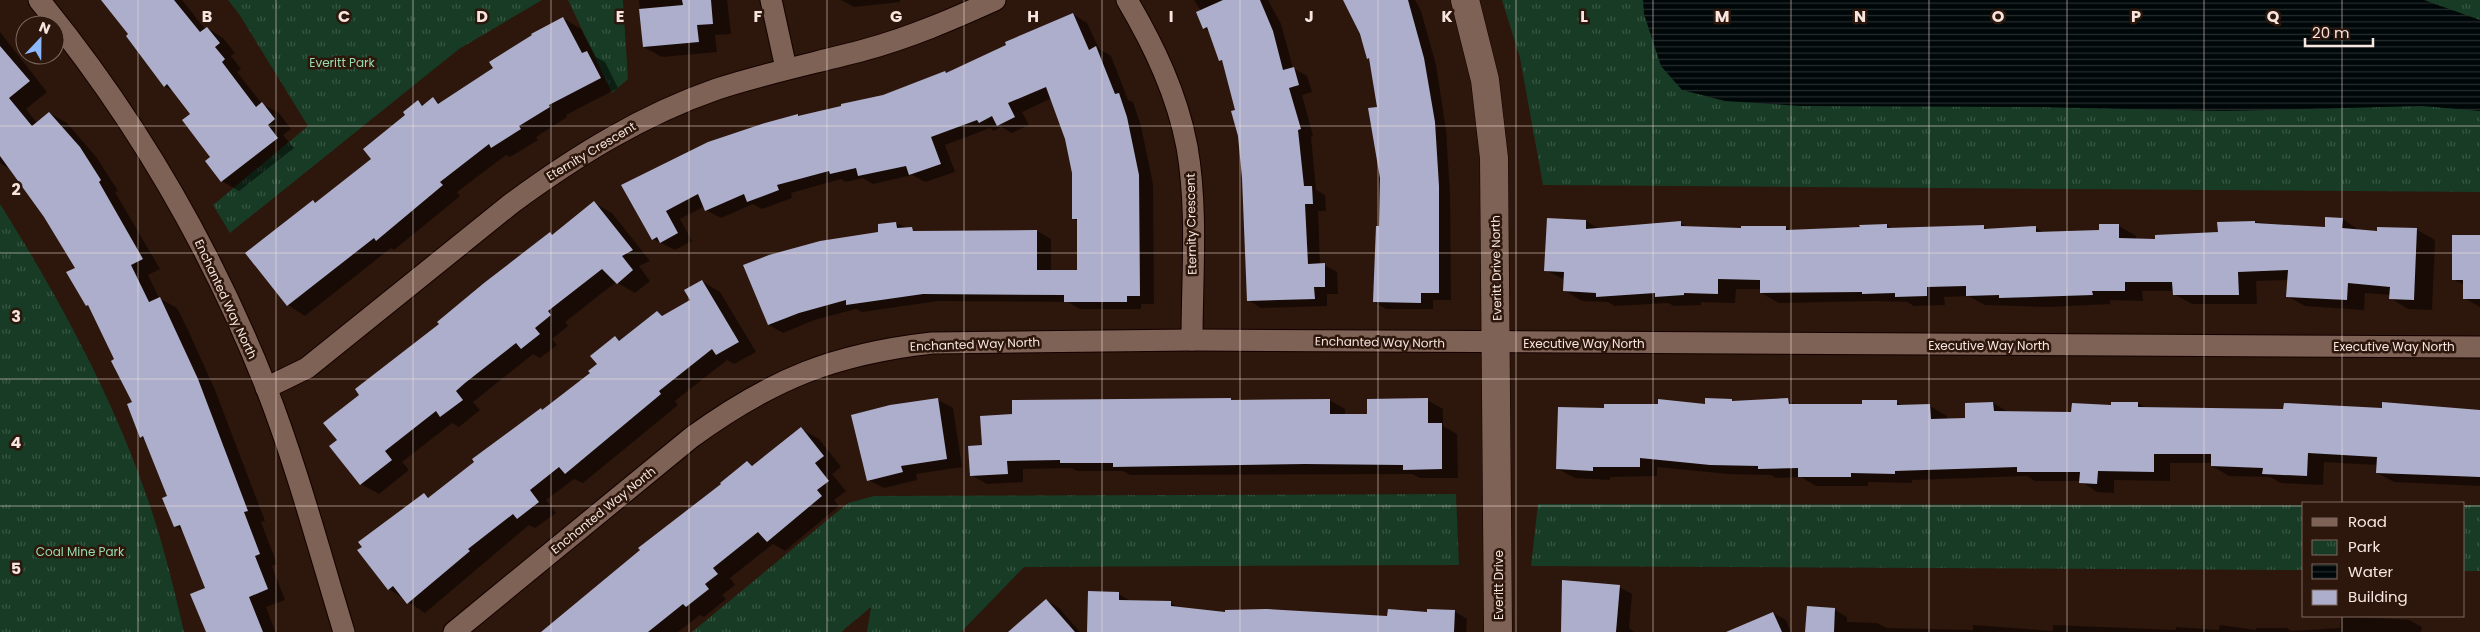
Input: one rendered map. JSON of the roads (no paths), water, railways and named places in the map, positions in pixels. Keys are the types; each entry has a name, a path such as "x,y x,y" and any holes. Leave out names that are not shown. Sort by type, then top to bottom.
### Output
{"street":[{"name":"Enchanted Way North","path":"39,0 107,90 158,168 196,233 228,300 266,388 314,527 344,632"},
{"path":"771,0 786,68"},
{"name":"Eternity Crescent","path":"266,388 307,368 512,203 587,150 666,110 716,90 786,68 865,50 897,40 995,0"},
{"name":"Eternity Crescent","path":"1127,0 1162,68 1173,96 1187,146 1192,192 1192,340"},
{"name":"Everitt Drive North","path":"1465,0 1485,80 1494,158 1498,539"},
{"name":"Enchanted Way North","path":"454,632 698,432 762,392 817,367 856,355 932,343 1192,340 1497,343"},
{"name":"Executive Way North","path":"1497,343 2480,347"},
{"name":"Everitt Drive","path":"1498,539 1498,632"}],"water":[{"path":"1643,0 2424,0 2480,20 2480,111 2422,106 2224,111 2034,107 1801,106 1725,101 1682,90 1661,66 1644,14"}],"park label":[{"name":"Everitt Park","path":"342,62"},
{"name":"Coal Mine Park","path":"80,551"}]}
